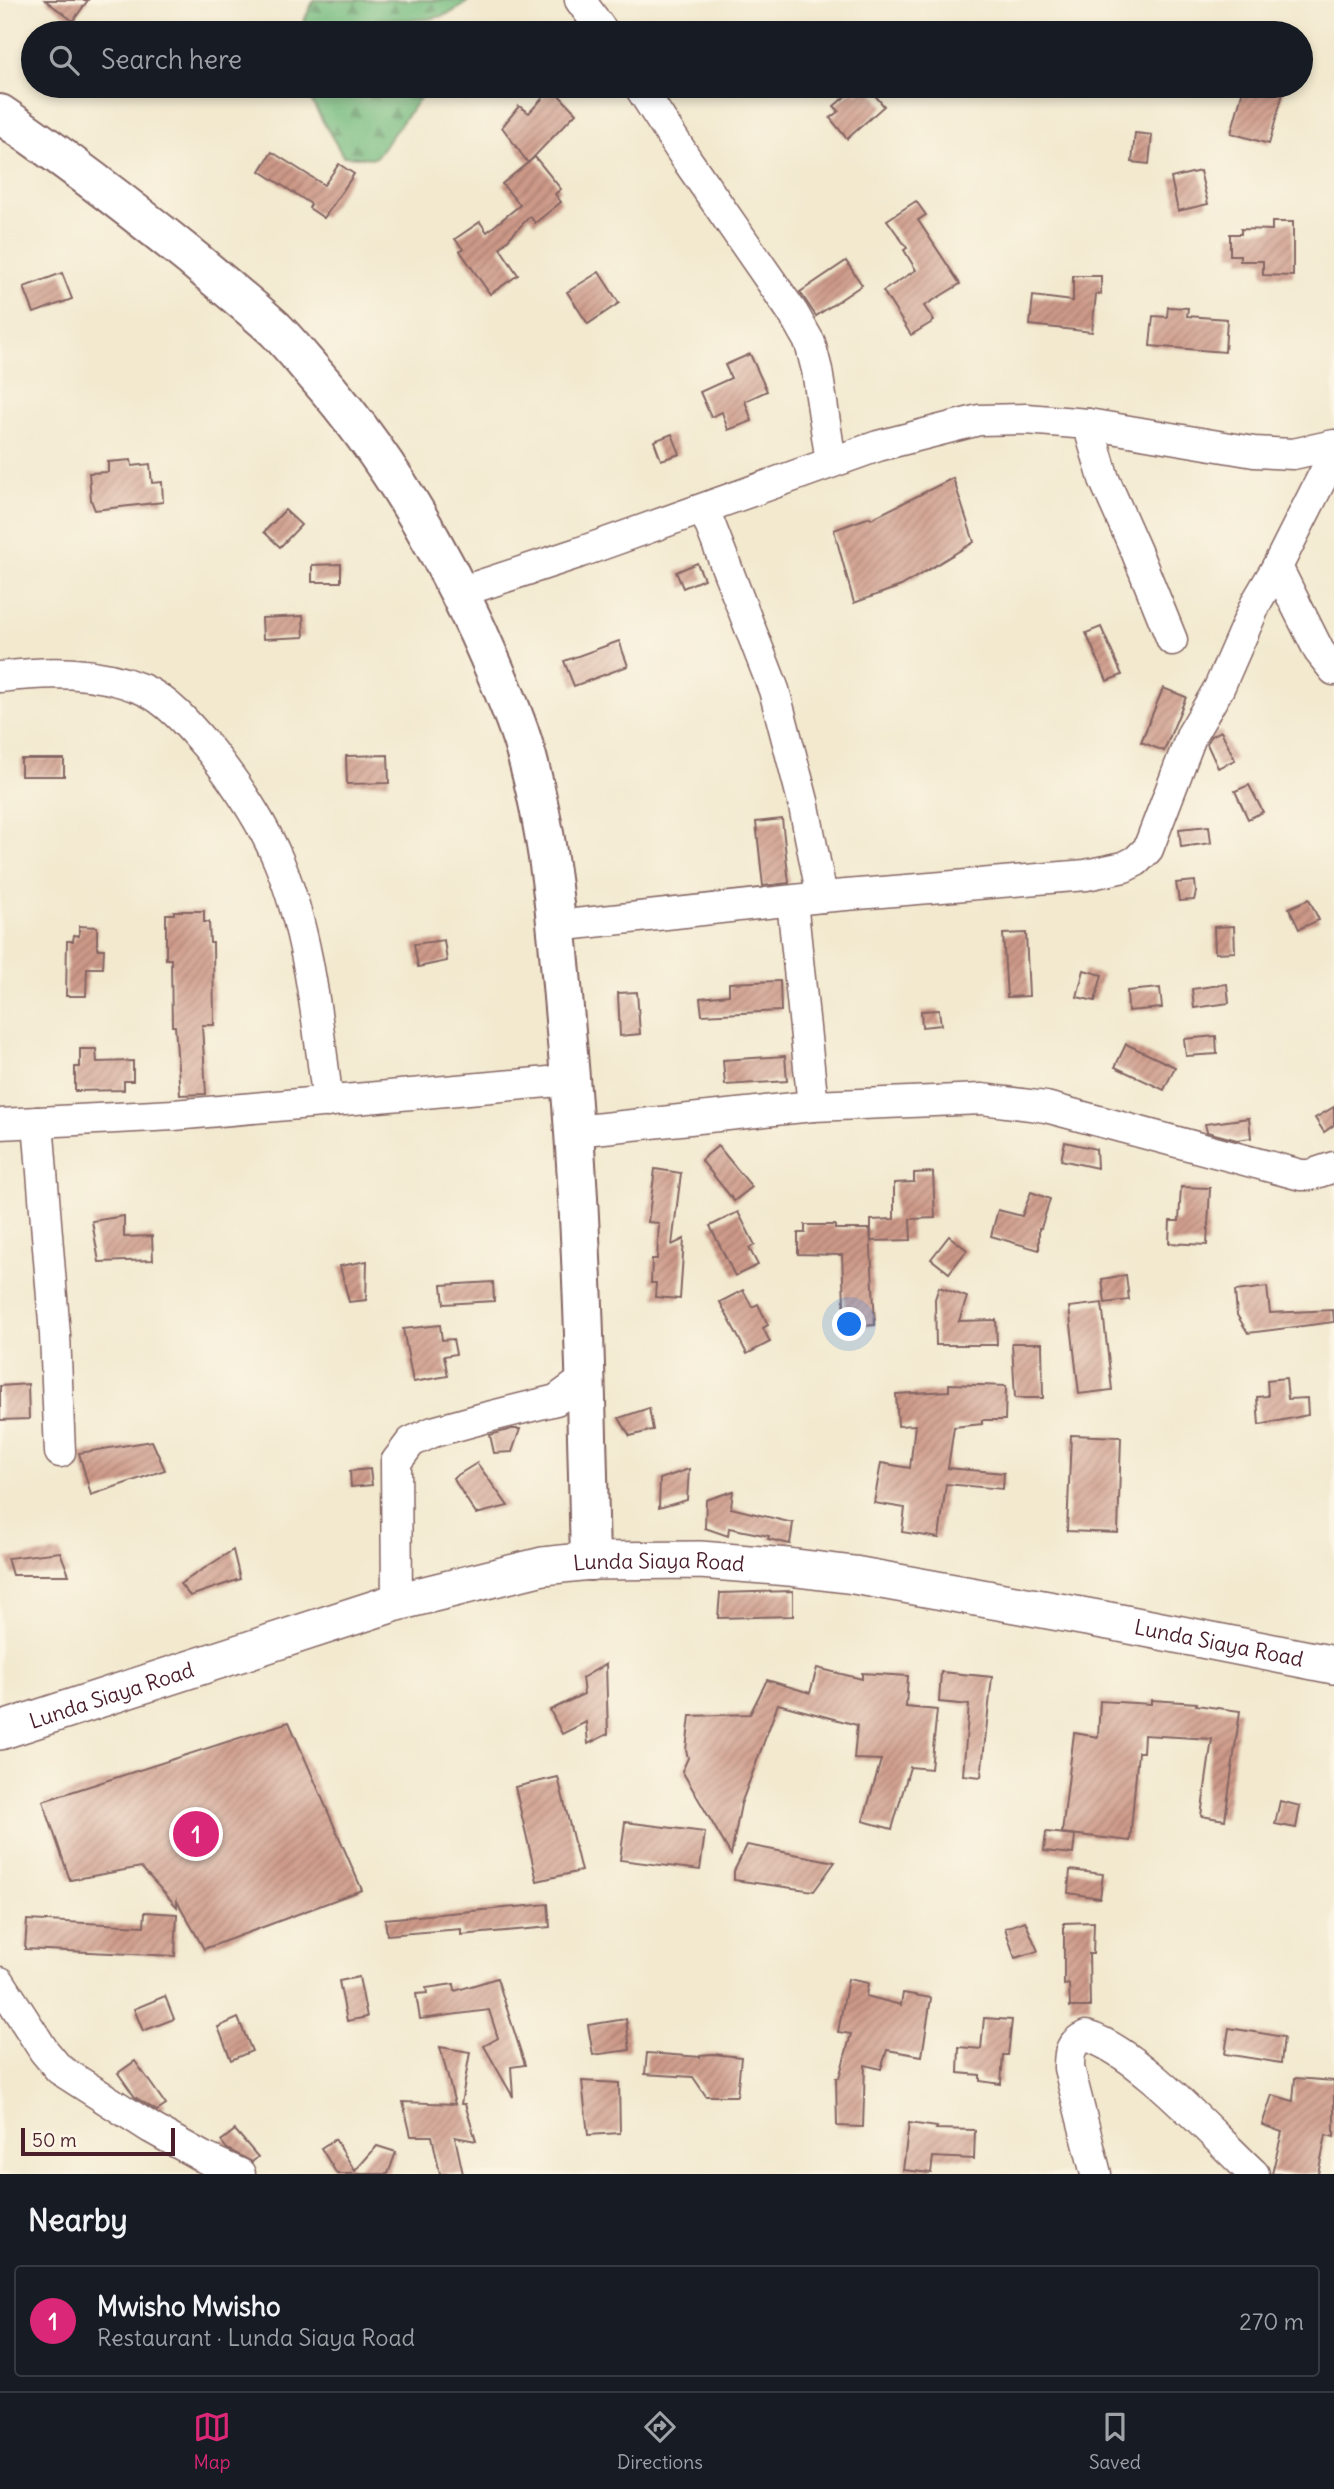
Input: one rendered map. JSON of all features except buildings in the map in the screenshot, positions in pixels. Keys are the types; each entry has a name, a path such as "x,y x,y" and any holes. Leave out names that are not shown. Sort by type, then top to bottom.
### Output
{"highway":[{"path":"0,114 125,204 277,331 326,386 387,464 426,528 460,592 500,681 522,740 535,791 557,926 575,1131 586,1378 590,1561"}],"main road":[{"name":"Lunda Siaya Road","path":"0,1731 397,1602 543,1566 590,1561 700,1560 788,1567 854,1576 1120,1623 1334,1665"}],"street":[{"path":"580,0 595,21"},
{"path":"647,98 787,303 810,343 817,370 831,462"},
{"path":"460,592 704,509 831,462 935,430 979,421 1026,419 1088,424 1254,452 1293,454 1334,444"},
{"path":"1088,424 1104,480 1172,640"},
{"path":"557,926 822,897 1046,880 1124,867 1136,861 1148,849 1192,734 1219,688 1257,601 1334,454"},
{"path":"704,509 774,690 803,801 822,897"},
{"path":"1277,567 1318,651 1334,670"},
{"path":"0,677 78,673 116,680 145,690 172,710 230,775 264,830 279,862 295,908 317,1020 328,1102"},
{"path":"792,901 813,1106"},
{"path":"0,1124 174,1115 571,1080"},
{"path":"575,1131 813,1106 982,1099 1046,1107 1301,1175 1310,1175 1334,1167"},
{"path":"38,1122 54,1321 60,1452"},
{"path":"397,1602 396,1462 411,1442 445,1429 556,1400 586,1378"},
{"path":"0,1982 44,2051 60,2069 150,2128 240,2174"},
{"path":"1096,2174 1069,2068 1069,2051 1076,2040 1086,2036 1100,2040 1123,2054 1254,2174"}],"green space":[{"path":"314,0 469,0 449,14 426,19 304,21"},
{"path":"420,98 375,158 343,156 310,99"}],"place":[{"name":"Mwisho Mwisho","path":"196,1834"}]}
